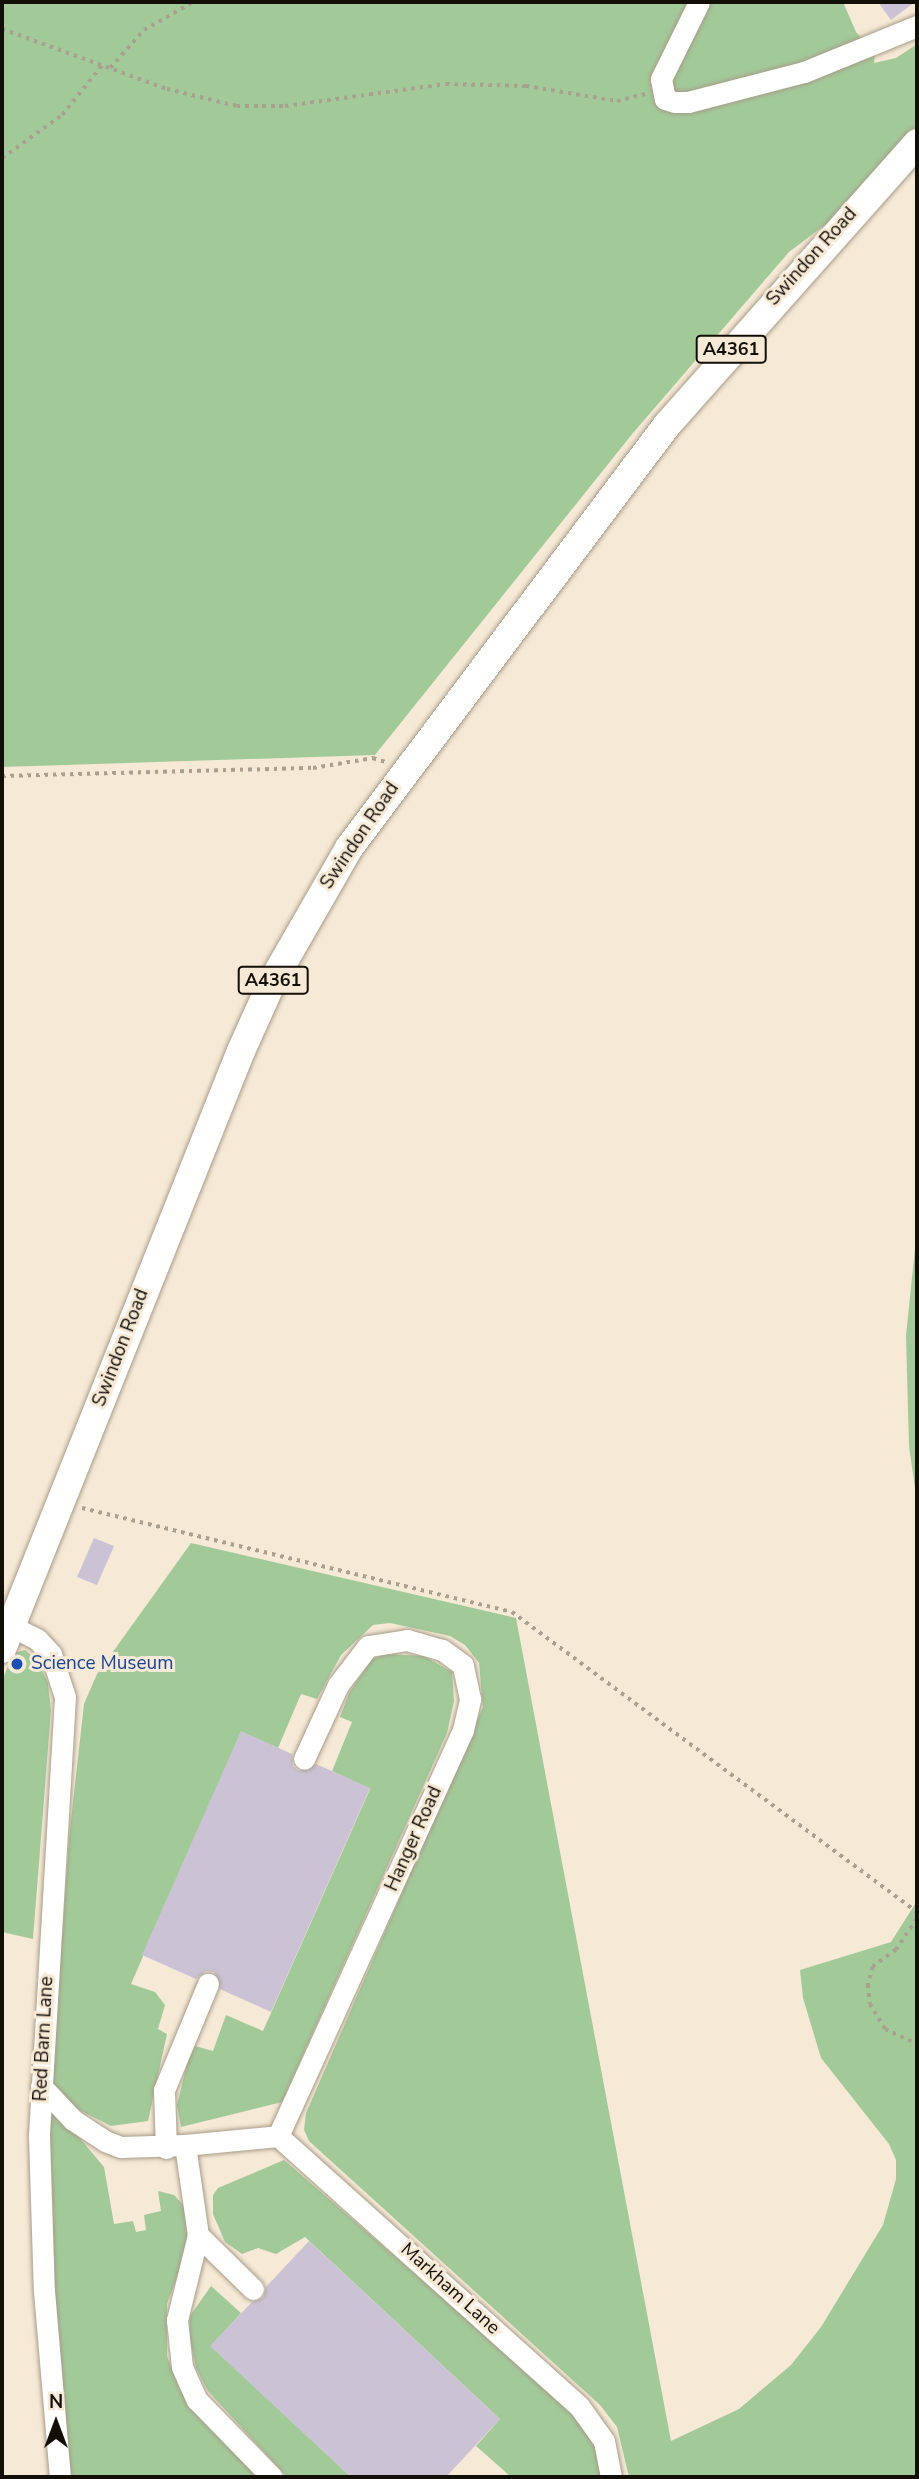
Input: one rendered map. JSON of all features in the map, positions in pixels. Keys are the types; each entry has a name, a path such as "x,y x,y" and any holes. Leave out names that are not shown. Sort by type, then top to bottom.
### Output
{"main road":[{"name":"Swindon Road","path":"8,1623 180,1195 272,982 349,849 404,772 667,425 917,143"}],"street":[{"path":"699,2 664,69 661,89 666,99 688,102 752,87 860,52 917,26"},
{"name":"Red Barn Lane","path":"8,1623 37,1639 51,1654 65,1697 41,2086 40,2182 60,2477"},
{"name":"Hanger Road","path":"278,2136 463,1730 470,1699 463,1665 442,1650 407,1640 368,1646 338,1685 304,1759"},
{"path":"208,1984 164,2090 198,2235 177,2320 182,2367 197,2400 272,2477"},
{"path":"41,2086 74,2120 105,2141 121,2147 176,2147 278,2136"},
{"name":"Markham Lane","path":"278,2136 579,2406 608,2454 613,2477"},
{"path":"198,2235 253,2289"}],"path":[{"path":"110,68 144,30 193,2"},
{"path":"2,29 110,68 221,103 256,107 446,84 526,86 617,102 661,89"},
{"path":"2,158 62,115 102,65"},
{"path":"2,776 313,768 373,758 404,772"},
{"path":"74,1506 512,1612 917,1912"},
{"path":"917,1919 896,1950 873,1967 867,1985 870,2004 885,2029 917,2044"}],"green space":[{"path":"2,2 843,2 856,32 875,53 874,63 896,58 917,44 917,128 834,218 789,252 633,433 375,755 2,767"},
{"path":"917,1229 917,1502 909,1446 906,1336"},
{"path":"191,1543 516,1618 671,2441 739,2409 791,2365 821,2327 883,2225 896,2179 896,2160 889,2144 821,2058 803,1998 800,1970 891,1942 917,1901 917,2477 629,2477 617,2427 600,2405 309,2141 304,2130 306,2113 483,1707 479,1663 465,1645 450,1636 390,1623 373,1625 341,1655 317,1699 301,1694 278,1748 241,1732 131,1984 155,1992 165,2005 158,2029 167,2034 148,2121 111,2126 63,2102 52,2082 69,1838 84,1704 97,1674"},
{"path":"25,1650 36,1659 48,1683 51,1710 33,1939 2,1932 2,1681 13,1653"},
{"path":"385,1654 424,1656 452,1672 454,1701 447,1733 282,2102 181,2127 177,2105 189,2055 195,2046 213,2051 226,2015 263,2031 370,1789 332,1771 352,1722 340,1717 349,1693 371,1660"},
{"path":"48,2109 62,2117 104,2167 114,2224 133,2221 136,2232 146,2230 144,2215 161,2211 158,2191 174,2195 186,2208 188,2248 167,2304 167,2356 180,2390 205,2421 262,2477 64,2477 47,2283"},
{"path":"284,2160 572,2410 595,2445 604,2477 511,2477 476,2446 500,2419 305,2237 276,2254 258,2248 242,2254 225,2242 213,2214 213,2195 218,2188"},
{"path":"211,2286 241,2313 211,2346 351,2477 287,2477 208,2391 196,2368 189,2335 190,2316"}],"building":[{"path":"878,2 915,2 891,20"},
{"path":"94,1538 114,1546 97,1585 77,1577"},
{"path":"241,1731 292,1754 293,1766 299,1771 316,1764 370,1788 271,2012 220,1989 214,1972 206,1971 196,1979 142,1955"},
{"path":"309,2241 500,2419 446,2477 351,2477 210,2346 252,2302 263,2298 266,2287"}],"place":[{"name":"Science Museum","path":"17,1664"}]}
